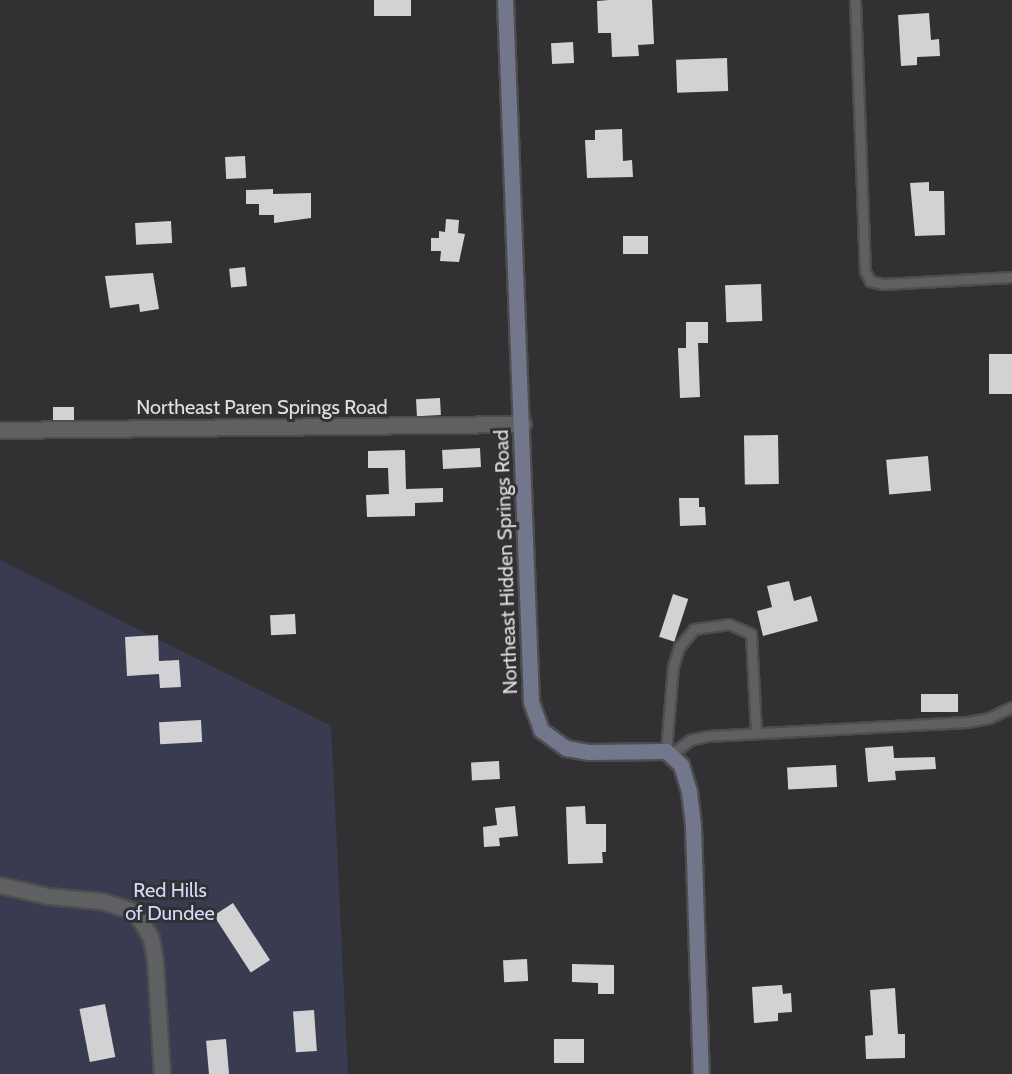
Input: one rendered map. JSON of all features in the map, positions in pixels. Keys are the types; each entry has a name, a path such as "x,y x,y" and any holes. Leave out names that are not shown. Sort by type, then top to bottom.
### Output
{"street":[{"name":"Northeast Hidden Springs Road","path":"505,0 524,424 529,686 535,719 547,738 576,751 669,753"},
{"name":"Northeast Paren Springs Road","path":"0,430 524,424"},
{"path":"669,753 686,777 691,807 701,1074"},
{"path":"0,885 110,903 132,911 148,931 159,993 162,1074"}],"lane":[{"path":"855,0 865,271 870,281 883,284 1012,277"},
{"path":"669,753 673,666 679,647 694,629 729,624 751,634 756,733"},
{"path":"669,753 690,740 756,733 967,722 989,718 1012,707"}],"green space":[{"name":"Red Hills of Dundee","path":"0,560 331,726 348,1074 0,1074"}],"building":[{"path":"374,0 411,0 411,16 374,16"},
{"path":"652,0 654,44 638,45 639,56 612,57 611,33 598,33 597,1"},
{"path":"929,13 931,40 939,39 940,56 917,57 917,65 901,66 898,15"},
{"path":"573,42 574,63 552,64 551,43"},
{"path":"727,58 728,91 677,93 676,60"},
{"path":"622,129 623,161 632,160 633,177 587,178 585,140 595,140 595,130"},
{"path":"245,156 246,178 226,179 225,157"},
{"path":"929,182 929,191 944,191 945,235 915,236 910,183"},
{"path":"273,189 273,194 311,193 311,218 274,223 274,215 259,215 259,204 246,204 246,190"},
{"path":"446,219 459,220 458,233 465,234 459,262 440,261 441,251 431,251 431,238 439,238 439,231 445,232"},
{"path":"171,221 172,243 136,245 135,223"},
{"path":"623,236 648,236 648,254 623,254"},
{"path":"245,267 247,286 231,288 229,269"},
{"path":"153,273 159,309 140,312 139,304 110,308 105,276"},
{"path":"761,284 762,321 726,322 725,285"},
{"path":"686,322 708,322 708,343 698,343 700,397 680,398 678,348 686,348"},
{"path":"989,354 1012,354 1012,394 989,394"},
{"path":"440,398 441,415 417,416 416,399"},
{"path":"53,407 74,407 74,420 53,420"},
{"path":"778,435 779,484 745,485 744,436"},
{"path":"480,448 481,467 443,469 442,450"},
{"path":"405,450 406,489 443,488 443,502 415,503 415,516 367,517 366,495 389,494 388,468 368,468 368,451"},
{"path":"928,456 931,491 889,495 886,460"},
{"path":"679,498 699,498 699,507 705,507 706,525 680,526"},
{"path":"789,581 794,601 811,596 818,621 763,636 757,611 772,607 767,586"},
{"path":"673,594 688,599 674,642 659,637"},
{"path":"295,614 296,634 271,635 270,615"},
{"path":"158,635 159,661 179,660 181,687 160,688 159,674 127,676 125,637"},
{"path":"921,694 958,694 958,712 921,712"},
{"path":"201,720 202,742 160,744 159,722"},
{"path":"893,746 894,758 935,757 936,769 895,771 896,780 868,782 865,748"},
{"path":"499,761 500,779 472,780 471,762"},
{"path":"836,765 837,787 788,790 787,768"},
{"path":"515,806 518,836 499,838 500,846 484,847 483,827 497,825 495,808"},
{"path":"585,806 586,824 606,824 606,852 602,852 603,863 568,864 566,807"},
{"path":"233,903 270,960 251,973 214,916"},
{"path":"527,959 528,981 504,982 503,960"},
{"path":"572,964 614,965 614,994 598,994 598,983 572,982"},
{"path":"782,985 783,994 791,993 792,1012 778,1013 778,1021 754,1023 752,987"},
{"path":"895,988 898,1034 905,1034 905,1058 866,1059 865,1036 873,1035 870,990"},
{"path":"105,1004 115,1057 90,1062 79,1009"},
{"path":"314,1010 317,1051 296,1052 293,1011"},
{"path":"226,1039 229,1074 209,1074 206,1041"},
{"path":"554,1039 584,1039 584,1063 554,1063"}]}
